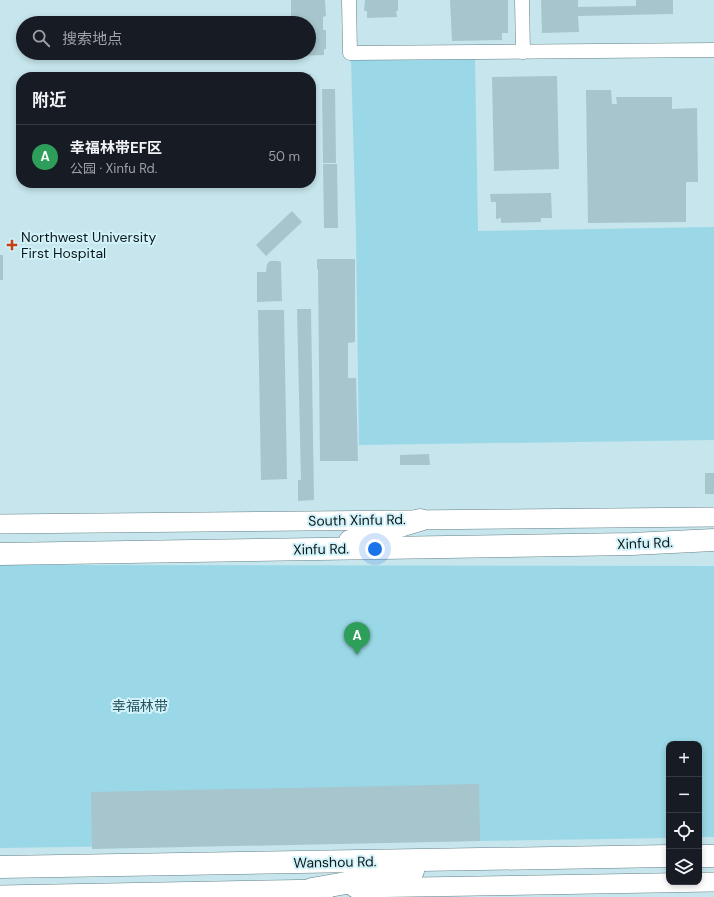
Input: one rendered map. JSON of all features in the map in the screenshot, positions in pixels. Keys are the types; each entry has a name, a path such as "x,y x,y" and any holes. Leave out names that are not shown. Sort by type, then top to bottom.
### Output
{"main road":[{"name":"South Xinfu Rd.","path":"0,524 714,517"},
{"path":"324,548 420,520"},
{"name":"Xinfu Rd.","path":"0,554 632,544 714,540"},
{"name":"Wanshou Rd.","path":"0,866 666,856"},
{"path":"702,856 714,856"},
{"path":"312,889 477,860"},
{"path":"0,895 251,894 312,889 611,890 714,882"}],"street":[{"path":"349,0 350,53 714,50"},
{"path":"522,0 523,52"}],"green space":[{"path":"475,58 478,231 714,227 714,440 359,445 356,233 351,60"},
{"name":"幸福林带","path":"0,565 714,566 714,837 702,837 702,741 666,741 666,838 0,848"}],"building":[{"path":"291,0 325,0 326,16 323,17 323,30 326,30 326,49 324,49 324,55 316,55 316,16 291,16"},
{"path":"365,0 398,0 398,11 396,11 397,17 367,18 367,11 364,11"},
{"path":"450,0 508,0 508,33 502,33 502,40 452,41"},
{"path":"541,0 578,0 578,7 636,6 636,0 673,0 673,14 578,16 579,32 542,33"},
{"path":"557,76 559,169 494,171 492,77"},
{"path":"322,89 335,89 336,163 323,163"},
{"path":"586,90 611,90 612,104 617,104 616,97 672,97 672,109 697,108 698,182 686,182 686,222 588,223"},
{"path":"323,164 337,164 338,228 324,228"},
{"path":"551,193 552,218 541,218 541,222 501,223 501,218 496,219 496,202 491,202 490,194"},
{"path":"292,211 302,222 266,256 256,245"},
{"path":"0,255 3,255 3,280 0,280"},
{"path":"317,259 355,259 355,342 348,343 348,378 356,378 358,461 320,461"},
{"path":"270,261 281,262 282,301 257,302 257,272 266,272 267,264"},
{"path":"297,309 311,309 314,500 298,501 298,480 301,480"},
{"path":"258,310 284,310 287,479 261,480"},
{"path":"429,454 430,465 400,465 400,455"},
{"path":"705,473 714,473 714,494 705,494"},
{"path":"479,784 480,841 92,849 91,792"}],"place":[{"name":"Northwest University First Hospital","path":"12,245"},
{"name":"幸福林带EF区","path":"357,655"}]}
